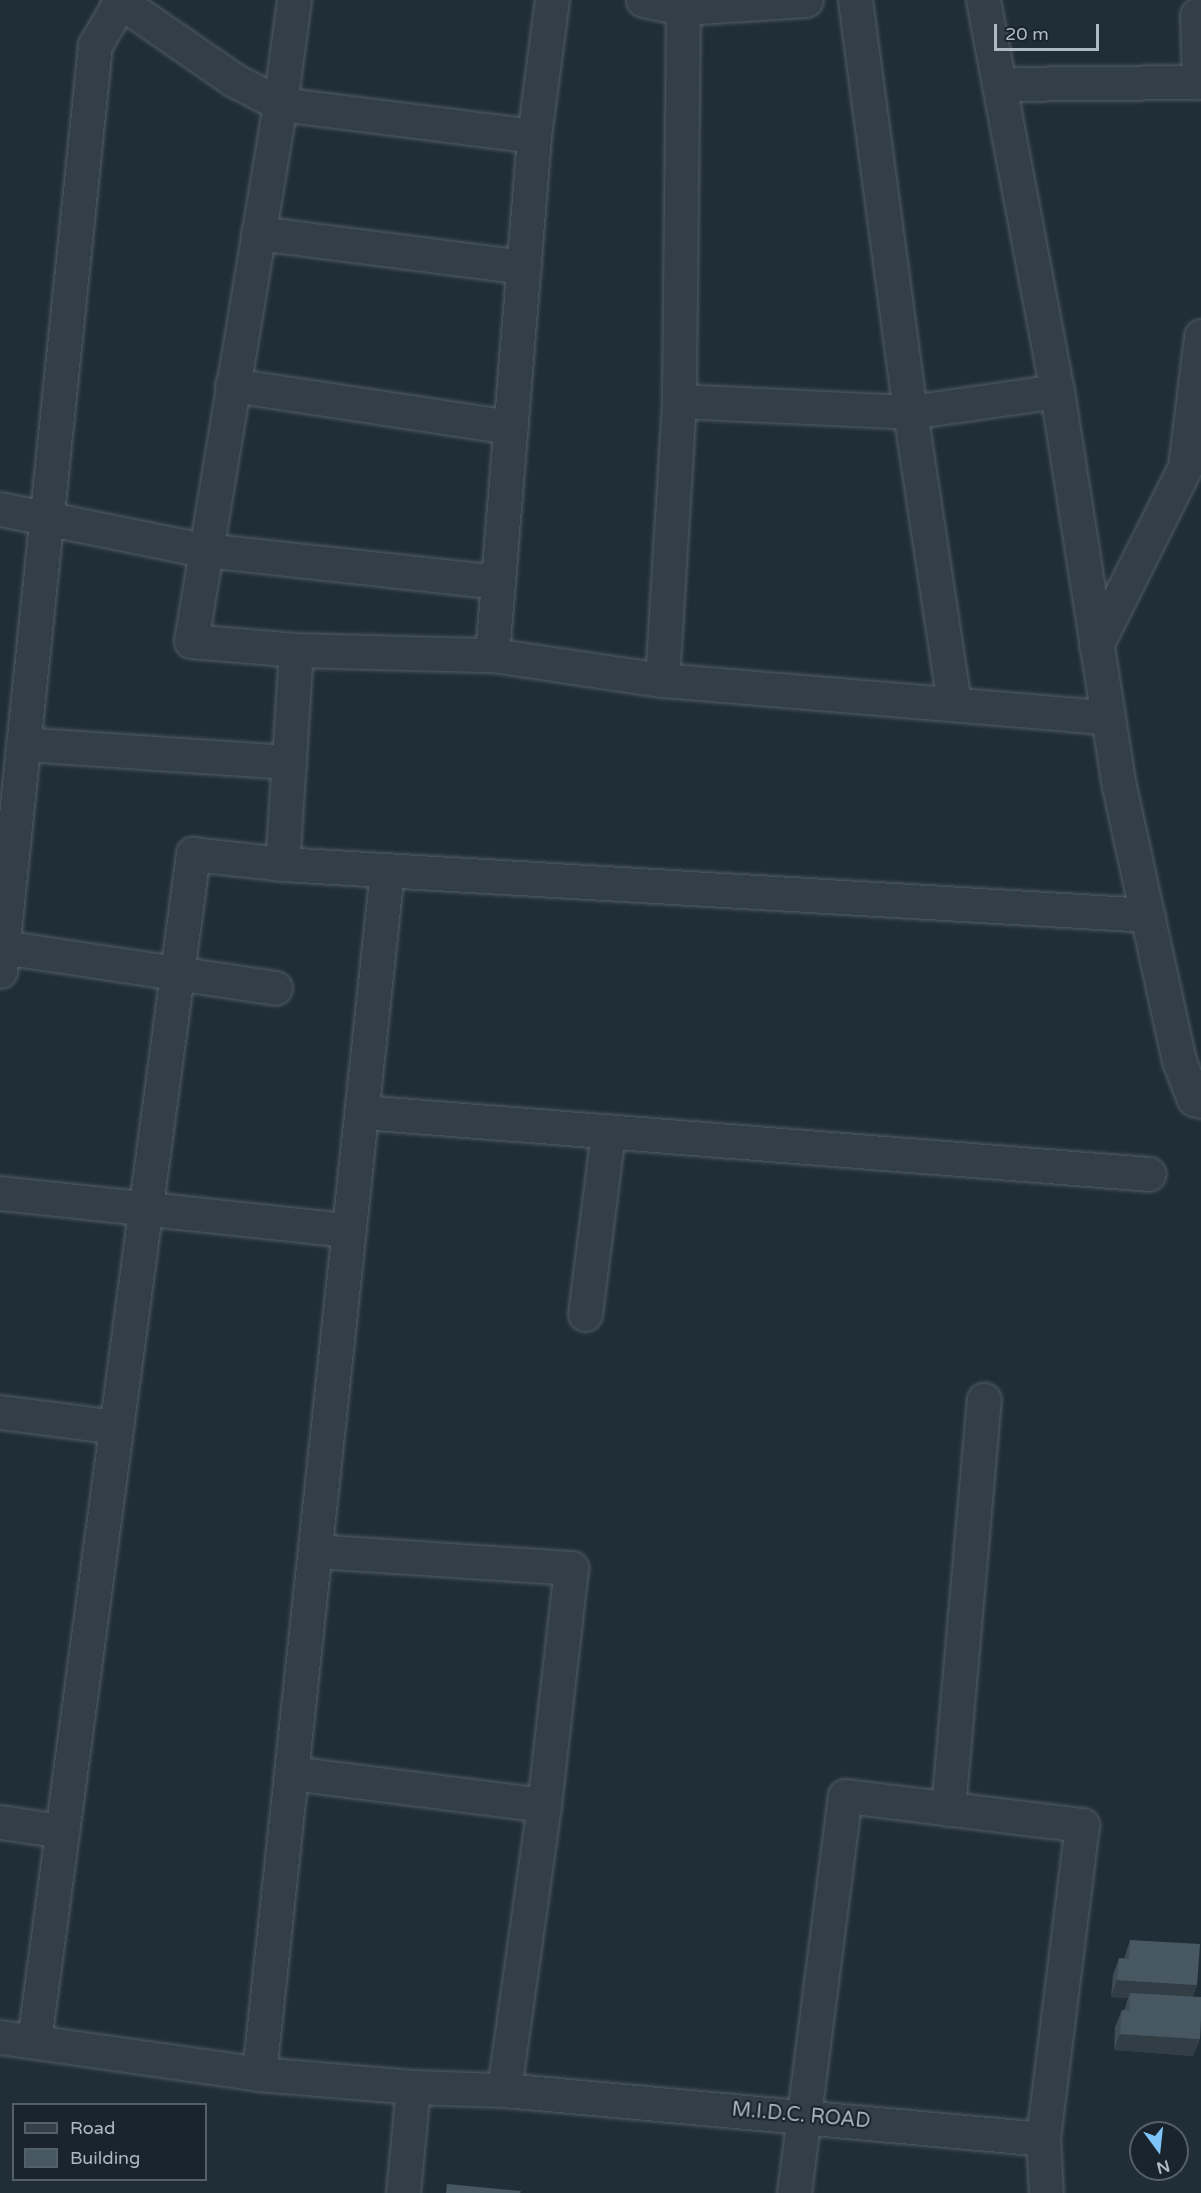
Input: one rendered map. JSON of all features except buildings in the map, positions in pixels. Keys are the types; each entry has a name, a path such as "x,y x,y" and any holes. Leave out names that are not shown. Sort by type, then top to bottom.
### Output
{"street":[{"path":"294,0 280,104 204,550 191,641 296,650 492,655 662,680 1107,717"},
{"path":"492,655 534,136 552,0"},
{"path":"643,0 683,8 806,0"},
{"path":"855,0 910,412 954,704"},
{"path":"983,0 1057,391 1107,717 1179,1061 1194,1099 1201,1101"},
{"path":"275,988 177,975 1,959 95,45 118,2 234,80 280,104 534,136"},
{"path":"662,680 679,401 683,8"},
{"path":"999,84 1200,83 1197,15"},
{"path":"258,233 524,267"},
{"path":"1096,645 1185,467 1201,336"},
{"path":"232,385 511,427"},
{"path":"679,401 910,412 1057,391"},
{"path":"0,509 204,550 498,582"},
{"path":"282,864 296,650"},
{"path":"24,744 289,762"},
{"path":"34,2041 192,854 282,864 387,871 1147,915"},
{"path":"259,2074 387,871"},
{"path":"362,1112 1149,1174"},
{"path":"585,1314 608,1131"},
{"path":"0,1193 347,1230"},
{"path":"948,1809 984,1400"},
{"path":"0,1412 116,1427"},
{"path":"315,1551 571,1569 544,1805 504,2090"},
{"path":"291,1773 544,1805"},
{"path":"794,2193 845,1796 1082,1825 1043,2139 1046,2193"},
{"path":"0,1822 62,1831"},
{"name":"M.I.D.C. ROAD","path":"0,2037 259,2074 413,2087 504,2090 1043,2139"},
{"path":"403,2193 413,2087"}]}
